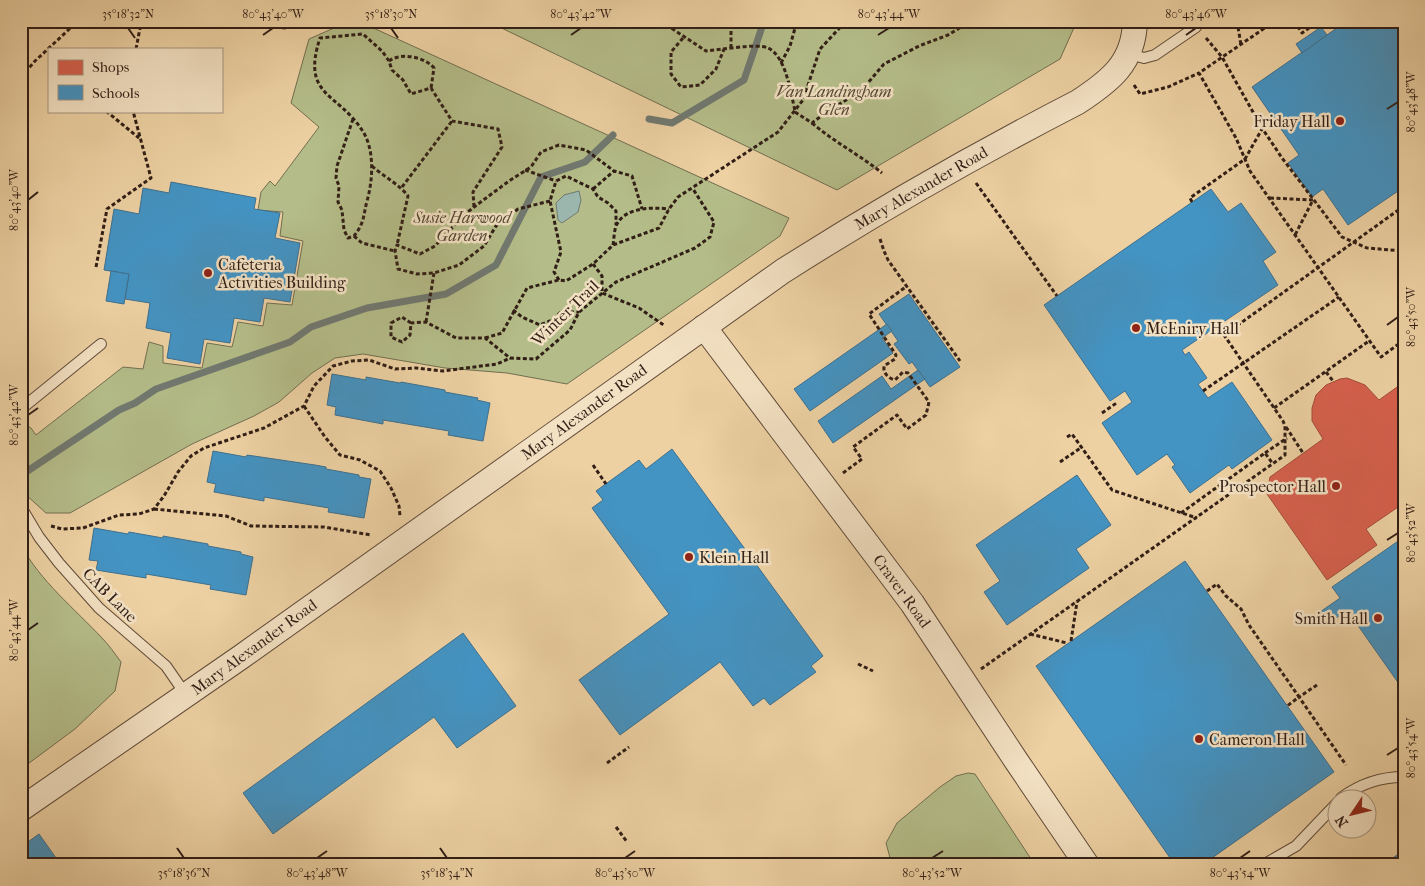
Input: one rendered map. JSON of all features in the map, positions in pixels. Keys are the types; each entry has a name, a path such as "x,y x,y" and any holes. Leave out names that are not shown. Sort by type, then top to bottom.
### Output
{"street":[{"name":"Mary Alexander Road","path":"21,809 186,695 783,271 919,188 1078,102 1114,75 1129,54 1134,38 1135,21"},
{"name":"Craver Road","path":"704,327 912,603 1016,762 1087,865"}],"lane":[{"path":"1129,54 1144,58 1155,55 1194,24"},
{"path":"21,409 101,344"},
{"name":"CAB Lane","path":"21,507 45,547 98,608 166,666 186,695"},
{"path":"1357,788 1386,778 1404,777"},
{"path":"1263,865 1296,846 1328,812"}],"path":[{"path":"49,48 78,21"},
{"path":"136,48 140,28 144,21"},
{"path":"243,21 285,28 316,23"},
{"path":"608,21 665,23 683,38 706,51 767,47 777,54 785,72 795,112 831,139 864,158 882,173"},
{"path":"731,21 731,48"},
{"path":"781,64 790,46 797,21"},
{"path":"411,323 410,335 402,342 391,337 391,323 402,317 411,323 426,322 456,338 485,338 502,332 527,288 560,280 566,281 592,264 613,245 659,228 678,197 778,132 803,100 820,50 846,21"},
{"path":"812,123 860,91 884,64 919,46 948,35 972,21"},
{"path":"1237,21 1241,45"},
{"path":"1134,85 1140,94 1168,87 1199,73 1275,21"},
{"path":"1294,21 1302,33 1318,21"},
{"path":"1194,24 1222,57 1262,128 1342,237 1366,248 1404,251"},
{"path":"353,119 336,166 336,178 339,186 338,202 342,210 344,230 348,238 354,236 366,214 366,206 372,186 372,166 363,131 353,119 320,87 314,68 314,54 320,38 363,34 382,52 389,61 392,70 403,80 411,94 431,88"},
{"path":"683,38 671,52 671,74 681,87 700,85 716,70 724,49"},
{"path":"21,77 48,49"},
{"path":"389,61 399,56 430,62 434,68 431,88 452,121 498,129 502,147 473,192 474,207"},
{"path":"1199,73 1236,138 1250,171 1380,357 1404,340"},
{"path":"107,112 140,138"},
{"path":"96,267 107,210 151,178 133,112"},
{"path":"402,187 452,121"},
{"path":"1192,202 1190,198 1245,159 1262,128"},
{"path":"397,245 420,254 436,246 463,216 531,167 541,152 560,145 586,150 605,166 614,171 632,176 642,209"},
{"path":"372,166 390,181 402,187 408,196 395,252 398,269 417,274 434,273 459,264 484,246 496,226 518,209 550,201"},
{"path":"525,170 556,181 566,176 593,189 598,197 616,211 613,245"},
{"path":"593,189 614,171"},
{"path":"556,181 550,201 561,252 554,272 560,280"},
{"path":"976,182 1057,296"},
{"name":"Winter Trail","path":"304,406 314,386 333,366 352,361 369,360 395,369 416,368 443,371 497,364 510,358 536,359 570,330 579,312 616,282 695,248 710,237 714,222 692,189"},
{"path":"1269,198 1313,200"},
{"path":"1295,235 1313,200"},
{"path":"1303,453 1224,335 1404,206"},
{"path":"616,226 623,216 642,209 669,209"},
{"path":"878,232 884,251 960,361"},
{"path":"354,236 362,243 395,252"},
{"path":"592,264 602,276 602,293 638,308 666,326"},
{"path":"426,322 434,273"},
{"path":"843,473 862,459 853,447 898,415 907,429 926,415 929,402 908,374 903,372 895,380 885,373 884,366 895,359 896,355 869,314 907,286"},
{"path":"1203,391 1339,297"},
{"path":"513,310 522,317 540,325 550,321 561,312 579,312"},
{"path":"485,338 510,358"},
{"path":"1274,408 1369,341"},
{"path":"1326,371 1333,381"},
{"path":"1102,413 1118,402"},
{"path":"154,509 178,472 191,456 204,448 264,428 304,406 340,455 360,460 380,471 391,488 399,506 401,517"},
{"path":"979,670 1285,455 1286,426"},
{"path":"1067,437 1072,434 1112,490 1197,518"},
{"path":"1181,513 1291,435"},
{"path":"1060,462 1082,447"},
{"path":"1265,453 1273,464"},
{"path":"593,465 606,484"},
{"path":"29,520 62,529 84,528 119,515 140,514 154,509 226,516 251,526 292,525 324,527 374,536"},
{"path":"1207,591 1217,584 1226,596 1241,609 1346,765"},
{"path":"1030,634 1069,642 1078,601"},
{"path":"858,664 873,671"},
{"path":"1287,706 1317,685"},
{"path":"607,762 629,747"},
{"path":"616,827 627,842"}],"green space":[{"name":"Susie Harwood Garden","path":"350,21 358,21 789,218 780,236 567,384 507,373 445,368 363,354 335,358 312,373 279,402 254,416 192,444 70,513 46,513 25,494 21,487 21,428 26,425 36,435 123,367 143,369 149,342 163,346 163,363 202,368 207,343 232,347 238,322 263,326 267,303 292,305 303,241 280,236 283,212 258,210 261,192 270,181 275,186 319,127 291,103 309,39"},
{"name":"Van Landingham Glen","path":"487,21 1077,21 1060,59 837,190"},
{"path":"21,545 48,583 105,641 121,662 115,691 75,729 21,769"},
{"path":"968,773 975,774 1035,865 892,865 886,843 897,823 940,787 956,776"}],"water":[{"path":"579,191 581,200 578,212 562,223 558,220 556,203 564,195"}],"building: Shops":[{"name":"Prospector Hall","path":"1347,378 1365,385 1379,400 1404,382 1404,503 1366,529 1377,545 1327,580 1267,494 1270,477 1323,439 1312,421 1312,408 1316,395 1326,385"}],"building: Schools":[{"name":"Friday Hall","path":"1347,21 1404,21 1404,187 1348,225 1323,189 1312,197 1288,163 1299,155 1252,87"},
{"path":"1321,27 1327,35 1302,53 1296,44"},
{"name":"Cafeteria Activities Building","path":"171,182 256,198 254,209 280,213 275,238 300,243 290,302 264,298 260,322 234,318 230,343 204,339 200,364 167,358 171,333 146,328 150,303 125,299 129,274 104,270 114,209 139,214 143,188 169,193"},
{"name":"McEniry Hall","path":"1211,189 1228,212 1241,203 1276,252 1263,261 1278,285 1182,350 1185,355 1189,352 1207,378 1198,384 1208,398 1232,382 1272,440 1232,469 1229,465 1190,493 1172,467 1175,465 1167,454 1137,475 1102,423 1132,402 1125,391 1110,401 1044,305"},
{"path":"111,271 129,274 124,304 106,301"},
{"path":"909,294 960,367 930,387 912,362 909,364 894,344 898,341 879,314"},
{"path":"887,324 892,331 882,338 893,353 810,411 794,389"},
{"path":"918,370 925,379 833,443 818,421 882,376 891,389"},
{"path":"332,374 366,380 366,377 445,390 445,392 478,398 477,400 490,403 483,441 448,435 449,431 383,420 383,424 335,415 336,407 327,405"},
{"name":"Klein Hall","path":"672,449 823,656 811,666 816,672 770,705 764,698 753,706 720,662 620,735 579,680 669,614 592,508 603,500 596,491 639,460 646,469"},
{"path":"213,451 315,465 371,479 364,518 328,512 329,508 264,497 264,501 214,492 216,484 207,482"},
{"path":"1077,475 1111,525 1076,549 1089,568 1007,625 984,592 1000,581 976,545"},
{"path":"94,528 128,534 129,532 163,538 163,536 208,544 208,546 241,552 241,554 253,557 246,595 210,589 211,585 146,574 146,578 96,570 98,561 89,560"},
{"name":"Smith Hall","path":"1404,537 1404,691 1347,610 1328,624 1320,612 1340,598 1332,587"},
{"name":"Cameron Hall","path":"1185,561 1334,772 1202,865 1175,865 1036,666"},
{"path":"463,633 516,706 457,748 434,717 273,834 243,793"},
{"path":"39,834 61,865 21,865 21,847"},
{"path":"1404,850 1404,865 1383,865"}],"waterway":[{"path":"649,119 672,123 744,80 764,21"},
{"path":"26,472 119,410 135,403 156,389 290,342 311,327 367,308 446,294 496,265 541,177 585,162 613,135"}],"place":[{"name":"Friday Hall","path":"1340,121"},
{"name":"Cafeteria Activities Building","path":"208,273"},
{"name":"McEniry Hall","path":"1136,328"},
{"name":"Prospector Hall","path":"1336,486"},
{"name":"Klein Hall","path":"689,557"},
{"name":"Smith Hall","path":"1378,618"},
{"name":"Cameron Hall","path":"1199,739"}]}
